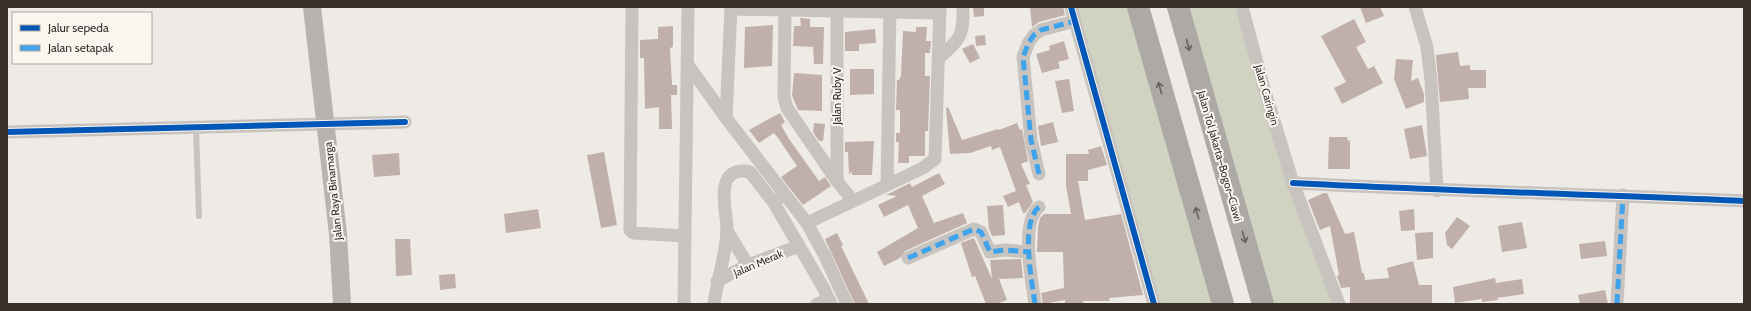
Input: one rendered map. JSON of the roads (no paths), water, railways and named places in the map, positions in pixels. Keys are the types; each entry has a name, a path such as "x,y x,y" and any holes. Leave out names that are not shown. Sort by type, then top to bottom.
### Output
{"highway":[{"path":"1138,7 1224,304"},
{"name":"Jalan Tol Jakarta–Bogor–Ciawi","path":"1178,7 1263,304"}],"street":[{"name":"Jalan Raya Binamarga","path":"312,7 338,234 342,304"},
{"path":"632,7 630,230 633,233 685,236"},
{"path":"684,304 688,7"},
{"path":"939,58 957,42 959,38 964,27 963,7"},
{"path":"1071,7 1154,304"},
{"name":"Jalan Caringin","path":"1242,7 1263,85 1293,183 1339,304"},
{"path":"1415,7 1426,47 1431,81 1437,191"},
{"path":"726,118 731,8 940,10 935,159 924,168 807,223"},
{"path":"785,9 784,96 787,108 852,201"},
{"name":"Jalan Ruby V","path":"837,9 837,181"},
{"path":"886,185 890,10"},
{"path":"1039,174 1032,140 1023,57 1029,42 1034,35 1041,30 1075,21"},
{"path":"688,65 726,118 785,192 807,223 825,256 847,304"},
{"path":"7,132 405,122"},
{"path":"714,304 727,231 725,188 728,179 734,173 742,170 750,172 774,204 799,246 826,302"},
{"path":"1293,183 1437,191 1624,195 1744,200"},
{"path":"774,204 785,192"},
{"path":"1617,304 1624,195"},
{"path":"1035,304 1028,252 1031,220 1034,211 1039,207"},
{"path":"908,258 974,229 981,232 990,252 1005,250 1028,252"},
{"path":"727,231 748,265"},
{"name":"Jalan Merak","path":"717,281 748,265 799,246"}],"lane":[{"path":"196,127 199,216"}]}
